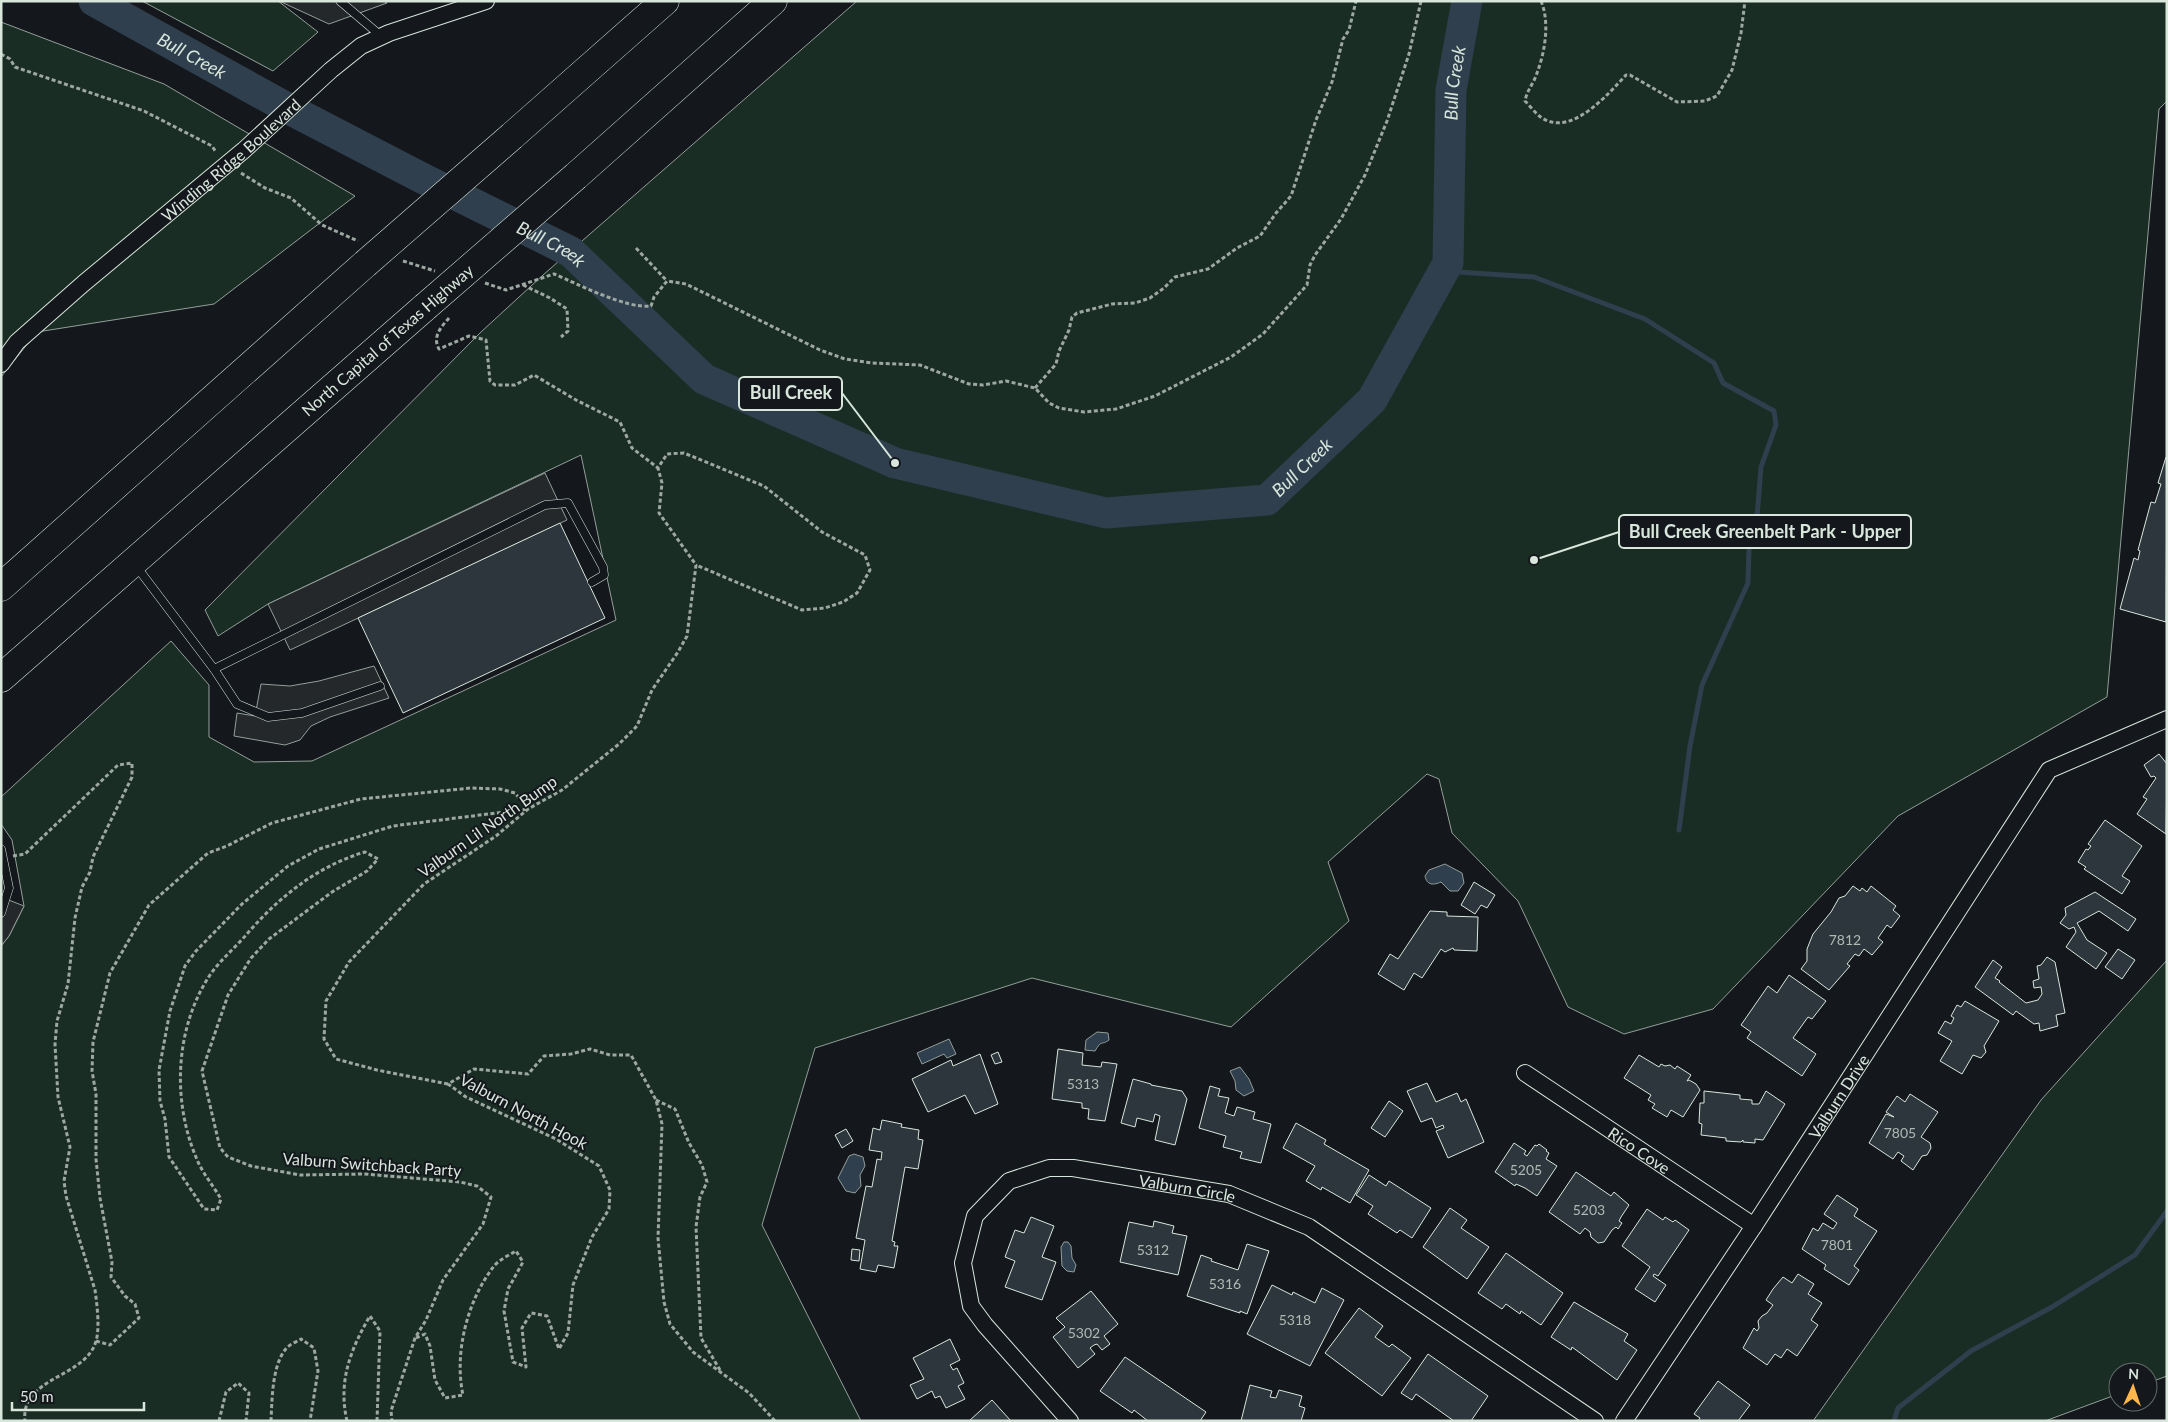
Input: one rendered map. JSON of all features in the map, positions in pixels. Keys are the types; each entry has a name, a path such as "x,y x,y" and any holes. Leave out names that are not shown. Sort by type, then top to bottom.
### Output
{"highway":[{"path":"1,587 364,253 512,136 665,1"},
{"name":"North Capital of Texas Highway","path":"1,678 576,176 773,1"}],"street":[{"name":"Winding Ridge Boulevard","path":"1,364 17,342 84,283 227,164 331,70 361,46 381,36 486,1"},
{"name":"Valburn Drive","path":"1624,1421 1754,1226 2049,770 2167,719"},
{"name":"Rico Cove","path":"1525,1073 1754,1226"},
{"name":"Valburn Circle","path":"1070,1421 985,1325 971,1306 963,1263 975,1216 1009,1181 1049,1168 1073,1168 1229,1194 1309,1227 1595,1421"}],"lane":[{"path":"340,1 381,36"},
{"path":"214,669 545,505 568,503 603,567 604,575 592,582"},
{"path":"133,562 214,669 238,704 268,717 302,713 380,686"},
{"path":"1,850 9,888 1,913"}],"path":[{"path":"1035,388 1056,364 1072,317 1077,313 1112,304 1135,303 1150,298 1175,277 1208,269 1237,248 1260,236 1276,212 1291,196 1316,120 1332,82 1343,39 1349,30 1356,1"},
{"path":"636,248 667,281 686,284 820,350 845,359 872,363 920,365 969,384 983,385 1006,381 1035,388 1049,403 1059,408 1084,412 1116,408 1155,396 1231,357 1263,334 1307,285 1310,265 1341,219 1365,175 1387,121 1409,54 1421,1"},
{"path":"1541,1 1546,12 1547,29 1537,74 1526,93 1525,101 1542,118 1554,122 1566,121 1595,108 1626,75 1630,75 1678,102 1704,101 1716,96 1732,70 1741,33 1745,1"},
{"path":"1,54 10,59 15,67 144,111 212,146 227,164 265,188 291,198 322,225 364,253"},
{"path":"399,259 444,273"},
{"path":"477,281 506,290 554,274 640,307 651,306 654,296 667,281"},
{"path":"521,285 550,298 566,309 568,331 560,336"},
{"path":"451,316 440,328 436,344 439,349 469,336 486,340 490,381 495,385 515,385 534,375 576,400 620,422 632,448 658,468 662,483 659,513 696,565 802,610 825,608 843,602 857,593 870,570 865,555 822,532 764,486 684,453 667,454 658,468"},
{"name":"Valburn Lil North Bump","path":"448,1084 377,1070 336,1059 324,1039 326,1001 348,962 424,884 496,836 528,809 562,790 619,744 637,726 652,690 687,636 696,565"},
{"path":"1,850 14,856 25,854 118,765 132,763 132,777 82,887 76,918 68,984 57,1021 55,1044 58,1097 70,1147 64,1181 66,1196 95,1290 97,1307 96,1341 86,1360 41,1388 30,1399 24,1413 25,1421"},
{"path":"96,1341 110,1345 139,1318 135,1304 111,1277 112,1262 96,1159 96,1094 92,1072 93,1042 110,973 149,905 208,853 227,846 272,823 361,799 471,788 500,789 515,793 528,809"},
{"name":"Valburn Switchback Party","path":"392,1421 391,1411 415,1338 426,1320 443,1280 483,1224 491,1197 477,1186 460,1182 364,1174 300,1175 251,1166 228,1157 220,1148 215,1135 202,1071 228,995 251,958 269,940 332,892 368,871 378,859 365,852 350,856 311,877 269,908 209,977 190,1013 181,1053 181,1082 186,1122 199,1164 222,1199 217,1210 204,1209 169,1158 165,1119 160,1101 159,1070 170,1011 185,966 196,951 242,904 288,866 319,849 392,826 528,809"},
{"name":"Valburn North Hook","path":"415,1338 426,1334 430,1346 435,1380 445,1398 463,1396 460,1380 461,1348 474,1300 495,1265 516,1251 523,1262 508,1289 504,1311 513,1362 526,1367 522,1328 531,1313 547,1316 559,1349 568,1333 573,1285 592,1237 609,1209 610,1190 599,1166 556,1139 466,1097 448,1084 474,1068 528,1074 544,1056 571,1054 590,1049 610,1056 631,1054 656,1100 662,1124 658,1238 664,1302 670,1324 693,1352 749,1392 775,1421"},
{"path":"656,1100 675,1108 689,1143 702,1165 707,1182 700,1197 696,1227 701,1338 721,1373"},
{"path":"347,1421 343,1402 343,1388 353,1348 370,1316 380,1331 377,1421"},
{"path":"271,1421 273,1389 279,1361 285,1349 301,1338 314,1348 318,1371 310,1421"},
{"path":"220,1421 226,1392 238,1383 249,1393 246,1421"}],"green space":[{"path":"142,1 278,1 318,32 273,71"},
{"path":"857,1 2167,1 2167,101 2159,109 2107,697 1898,816 1713,1009 1624,1034 1568,1007 1518,901 1452,833 1439,779 1427,774 1328,862 1349,921 1231,1027 1032,978 815,1048 762,1225 861,1421 1,1421 1,946 9,936 24,906 12,840 1,824 1,797 171,641 209,685 209,737 254,762 312,761 616,620 581,455 268,604 218,636 205,610 481,332 543,275"},
{"path":"1,22 164,84 355,196 214,304 37,332 1,377"},
{"path":"2167,960 2167,1376 2158,1379 2158,1362 2108,1362 2108,1398 2045,1421 1813,1421 2041,1100"}],"shaded area":[{"path":"279,1 384,1 387,3 329,24"},
{"path":"545,473 567,520 290,650 268,604"},
{"path":"374,666 389,698 330,717 311,726 300,740 285,745 234,736 237,713 255,716 261,684 290,686 319,681"},
{"path":"1,897 24,906 9,936 1,946"}],"water":[{"path":"1445,864 1462,873 1464,883 1458,891 1450,891 1441,882 1431,884 1427,882 1425,876 1429,870"},
{"path":"1097,1032 1108,1033 1109,1040 1100,1044 1095,1051 1085,1050 1086,1040"},
{"path":"949,1039 956,1054 947,1058 944,1054 922,1064 917,1053"},
{"path":"1240,1067 1249,1079 1254,1091 1244,1096 1236,1090 1235,1081 1230,1071"},
{"path":"854,1154 863,1157 865,1166 860,1175 861,1186 855,1193 846,1191 838,1178 849,1156"},
{"path":"1064,1242 1068,1242 1071,1246 1072,1258 1076,1265 1074,1272 1067,1271 1062,1266 1061,1247"}],"building":[{"path":"2166,457 2166,622 2120,609 2134,558 2138,560 2140,551 2138,550 2151,502 2155,503 2161,484 2158,483"},
{"path":"560,523 605,618 403,713 358,618"},
{"path":"2159,754 2167,764 2166,834 2137,814 2147,799 2143,797 2156,778 2154,776 2151,777 2144,765"},
{"path":"2105,820 2142,846 2122,876 2130,881 2122,894 2084,869 2086,867 2078,862 2086,849 2088,850 2091,846 2088,844"},
{"path":"1474,882 1495,895 1487,908 1481,905 1475,914 1461,905"},
{"path":"1853,886 1860,891 1862,888 1867,892 1871,886 1896,906 1893,910 1900,916 1891,928 1887,925 1878,938 1883,942 1872,955 1864,949 1859,956 1855,954 1847,964 1850,966 1829,990 1801,969 1807,961 1807,949 1813,934 1831,912 1839,898 1845,896"},
{"path":"2095,892 2136,919 2128,931 2099,911 2077,923 2087,940 2107,953 2096,969 2066,947 2076,932 2074,927 2069,929 2060,923 2066,915 2065,908"},
{"path":"1430,911 1447,912 1447,916 1478,917 1477,951 1454,950 1453,948 1445,952 1441,949 1422,978 1414,973 1404,990 1378,974 1390,954 1398,959"},
{"path":"2118,949 2135,960 2122,979 2105,967"},
{"path":"2047,957 2055,962 2065,1013 2056,1015 2058,1026 2040,1031 2039,1023 2034,1024 2016,1011 2013,1015 1975,987 1993,960 2002,967 1995,978 1999,982 2026,1003 2038,1000 2042,994 2041,987 2034,988 2033,981 2039,979 2037,966 2041,965"},
{"path":"1789,975 1826,1001 1812,1019 1808,1017 1793,1038 1816,1054 1802,1076 1747,1038 1751,1032 1741,1025 1768,986 1777,993"},
{"path":"1965,1001 1999,1021 1984,1046 1986,1052 1981,1058 1973,1055 1962,1074 1940,1061 1952,1041 1938,1033 1945,1021 1951,1024 1954,1018 1951,1016 1957,1005 1961,1007"},
{"path":"1058,1049 1083,1053 1082,1065 1101,1067 1102,1062 1117,1064 1105,1121 1088,1119 1089,1109 1082,1108 1082,1103 1052,1099"},
{"path":"998,1052 1002,1062 995,1064 991,1055"},
{"path":"980,1054 998,1104 975,1114 965,1095 928,1112 912,1079 951,1060 953,1066"},
{"path":"1639,1055 1659,1067 1661,1064 1665,1066 1670,1065 1675,1069 1677,1066 1691,1075 1687,1081 1689,1080 1696,1084 1700,1090 1683,1117 1671,1110 1667,1117 1652,1108 1655,1104 1648,1100 1651,1095 1624,1078"},
{"path":"1133,1079 1151,1085 1182,1091 1187,1099 1175,1145 1155,1140 1160,1116 1155,1114 1153,1122 1137,1118 1135,1127 1121,1123"},
{"path":"1427,1083 1436,1102 1457,1093 1461,1102 1466,1099 1484,1142 1448,1158 1436,1131 1444,1128 1443,1125 1436,1128 1432,1118 1421,1122 1407,1091"},
{"path":"1210,1086 1220,1089 1218,1096 1229,1098 1225,1113 1234,1116 1237,1107 1255,1112 1253,1119 1271,1124 1261,1163 1240,1158 1242,1152 1223,1147 1226,1136 1199,1128"},
{"path":"1704,1091 1740,1095 1740,1099 1752,1100 1752,1104 1759,1104 1766,1091 1785,1104 1763,1140 1755,1139 1755,1143 1743,1142 1743,1140 1741,1142 1726,1141 1726,1138 1701,1135 1702,1124 1699,1123 1700,1103 1704,1103"},
{"path":"1910,1094 1938,1112 1921,1137 1930,1143 1931,1148 1927,1155 1922,1156 1913,1170 1901,1161 1904,1156 1898,1152 1893,1159 1869,1143 1886,1114 1894,1117 1886,1112 1897,1096 1905,1102"},
{"path":"1389,1101 1403,1111 1385,1137 1371,1128"},
{"path":"882,1120 902,1124 901,1127 919,1130 918,1139 923,1140 918,1169 905,1167 892,1241 895,1242 894,1246 898,1246 894,1268 878,1265 876,1272 860,1269 865,1240 856,1238 866,1186 872,1187 877,1159 881,1160 882,1152 869,1150 873,1128 880,1130"},
{"path":"1296,1123 1326,1140 1324,1144 1369,1170 1350,1203 1322,1187 1321,1190 1306,1181 1315,1166 1283,1148"},
{"path":"846,1129 853,1141 842,1148 835,1135"},
{"path":"1514,1143 1526,1151 1524,1154 1527,1156 1535,1145 1539,1144 1549,1153 1546,1159 1557,1166 1537,1196 1525,1188 1516,1184 1515,1186 1495,1172"},
{"path":"1576,1172 1611,1196 1614,1192 1629,1205 1619,1221 1622,1223 1618,1229 1616,1227 1612,1230 1604,1242 1598,1243 1585,1228 1580,1234 1549,1212"},
{"path":"1369,1175 1386,1186 1389,1181 1431,1208 1412,1238 1400,1230 1397,1233 1368,1214 1373,1206 1356,1195"},
{"path":"1837,1195 1858,1209 1854,1216 1877,1231 1854,1266 1859,1270 1849,1285 1824,1269 1826,1265 1802,1249 1813,1228 1818,1231 1823,1223 1833,1229 1837,1223 1824,1214"},
{"path":"1450,1208 1467,1220 1461,1228 1489,1247 1467,1279 1423,1247"},
{"path":"1647,1209 1663,1220 1665,1217 1673,1222 1675,1220 1689,1230 1658,1276 1654,1274 1653,1276 1666,1285 1655,1302 1635,1289 1650,1267 1622,1246"},
{"path":"1031,1217 1054,1226 1042,1257 1056,1262 1042,1300 1005,1287 1015,1261 1005,1257 1015,1230 1024,1233"},
{"path":"1154,1221 1174,1226 1172,1233 1187,1236 1178,1275 1120,1262 1129,1222 1153,1227"},
{"path":"1247,1244 1269,1251 1247,1314 1187,1296 1201,1255 1212,1259 1211,1261 1238,1270"},
{"path":"852,1249 860,1250 859,1261 851,1260"},
{"path":"1506,1253 1563,1293 1541,1325 1521,1311 1520,1314 1506,1304 1502,1309 1478,1293"},
{"path":"1798,1274 1814,1284 1808,1294 1822,1303 1811,1320 1818,1325 1797,1356 1787,1349 1781,1358 1775,1354 1767,1365 1743,1348 1754,1328 1757,1331 1759,1328 1758,1321 1773,1305 1766,1300 1773,1289 1783,1277 1792,1283"},
{"path":"1272,1285 1292,1295 1293,1292 1315,1303 1322,1288 1344,1300 1310,1366 1247,1334"},
{"path":"1091,1291 1118,1324 1104,1336 1110,1344 1102,1350 1097,1344 1090,1348 1095,1354 1078,1368 1053,1337 1065,1327 1056,1318"},
{"path":"1574,1302 1628,1334 1624,1341 1637,1350 1617,1380 1572,1347 1571,1350 1551,1337"},
{"path":"1359,1308 1383,1326 1375,1337 1389,1347 1392,1344 1411,1358 1382,1396 1325,1353"},
{"path":"950,1339 960,1360 950,1365 953,1370 957,1368 964,1383 958,1386 965,1399 946,1408 940,1396 935,1398 932,1391 917,1399 910,1385 924,1379 913,1358"},
{"path":"1428,1354 1488,1396 1471,1421 1454,1421 1416,1394 1412,1400 1401,1393"},
{"path":"1125,1357 1206,1412 1200,1421 1148,1421 1134,1410 1132,1413 1100,1391"},
{"path":"1718,1381 1750,1405 1738,1421 1698,1421 1700,1418 1694,1414"},
{"path":"1250,1385 1272,1391 1270,1397 1276,1398 1279,1390 1302,1396 1299,1406 1305,1408 1301,1421 1241,1421"},
{"path":"992,1400 1011,1421 969,1421"}],"waterway":[{"name":"Bull Creek","path":"94,1 289,109 571,252 704,379 895,463 1106,513 1267,500 1372,400 1448,263 1451,90 1467,1"},
{"path":"1443,271 1534,277 1645,319 1714,363 1723,383 1774,411 1776,425 1761,467 1757,517 1749,549 1748,583 1702,685 1690,746 1679,830"},
{"path":"1894,1421 1898,1408 1971,1351 2052,1307 2135,1255 2167,1211"}],"place":[{"name":"Bull Creek","path":"895,463"},
{"name":"Bull Creek Greenbelt Park - Upper","path":"1534,560"}]}
